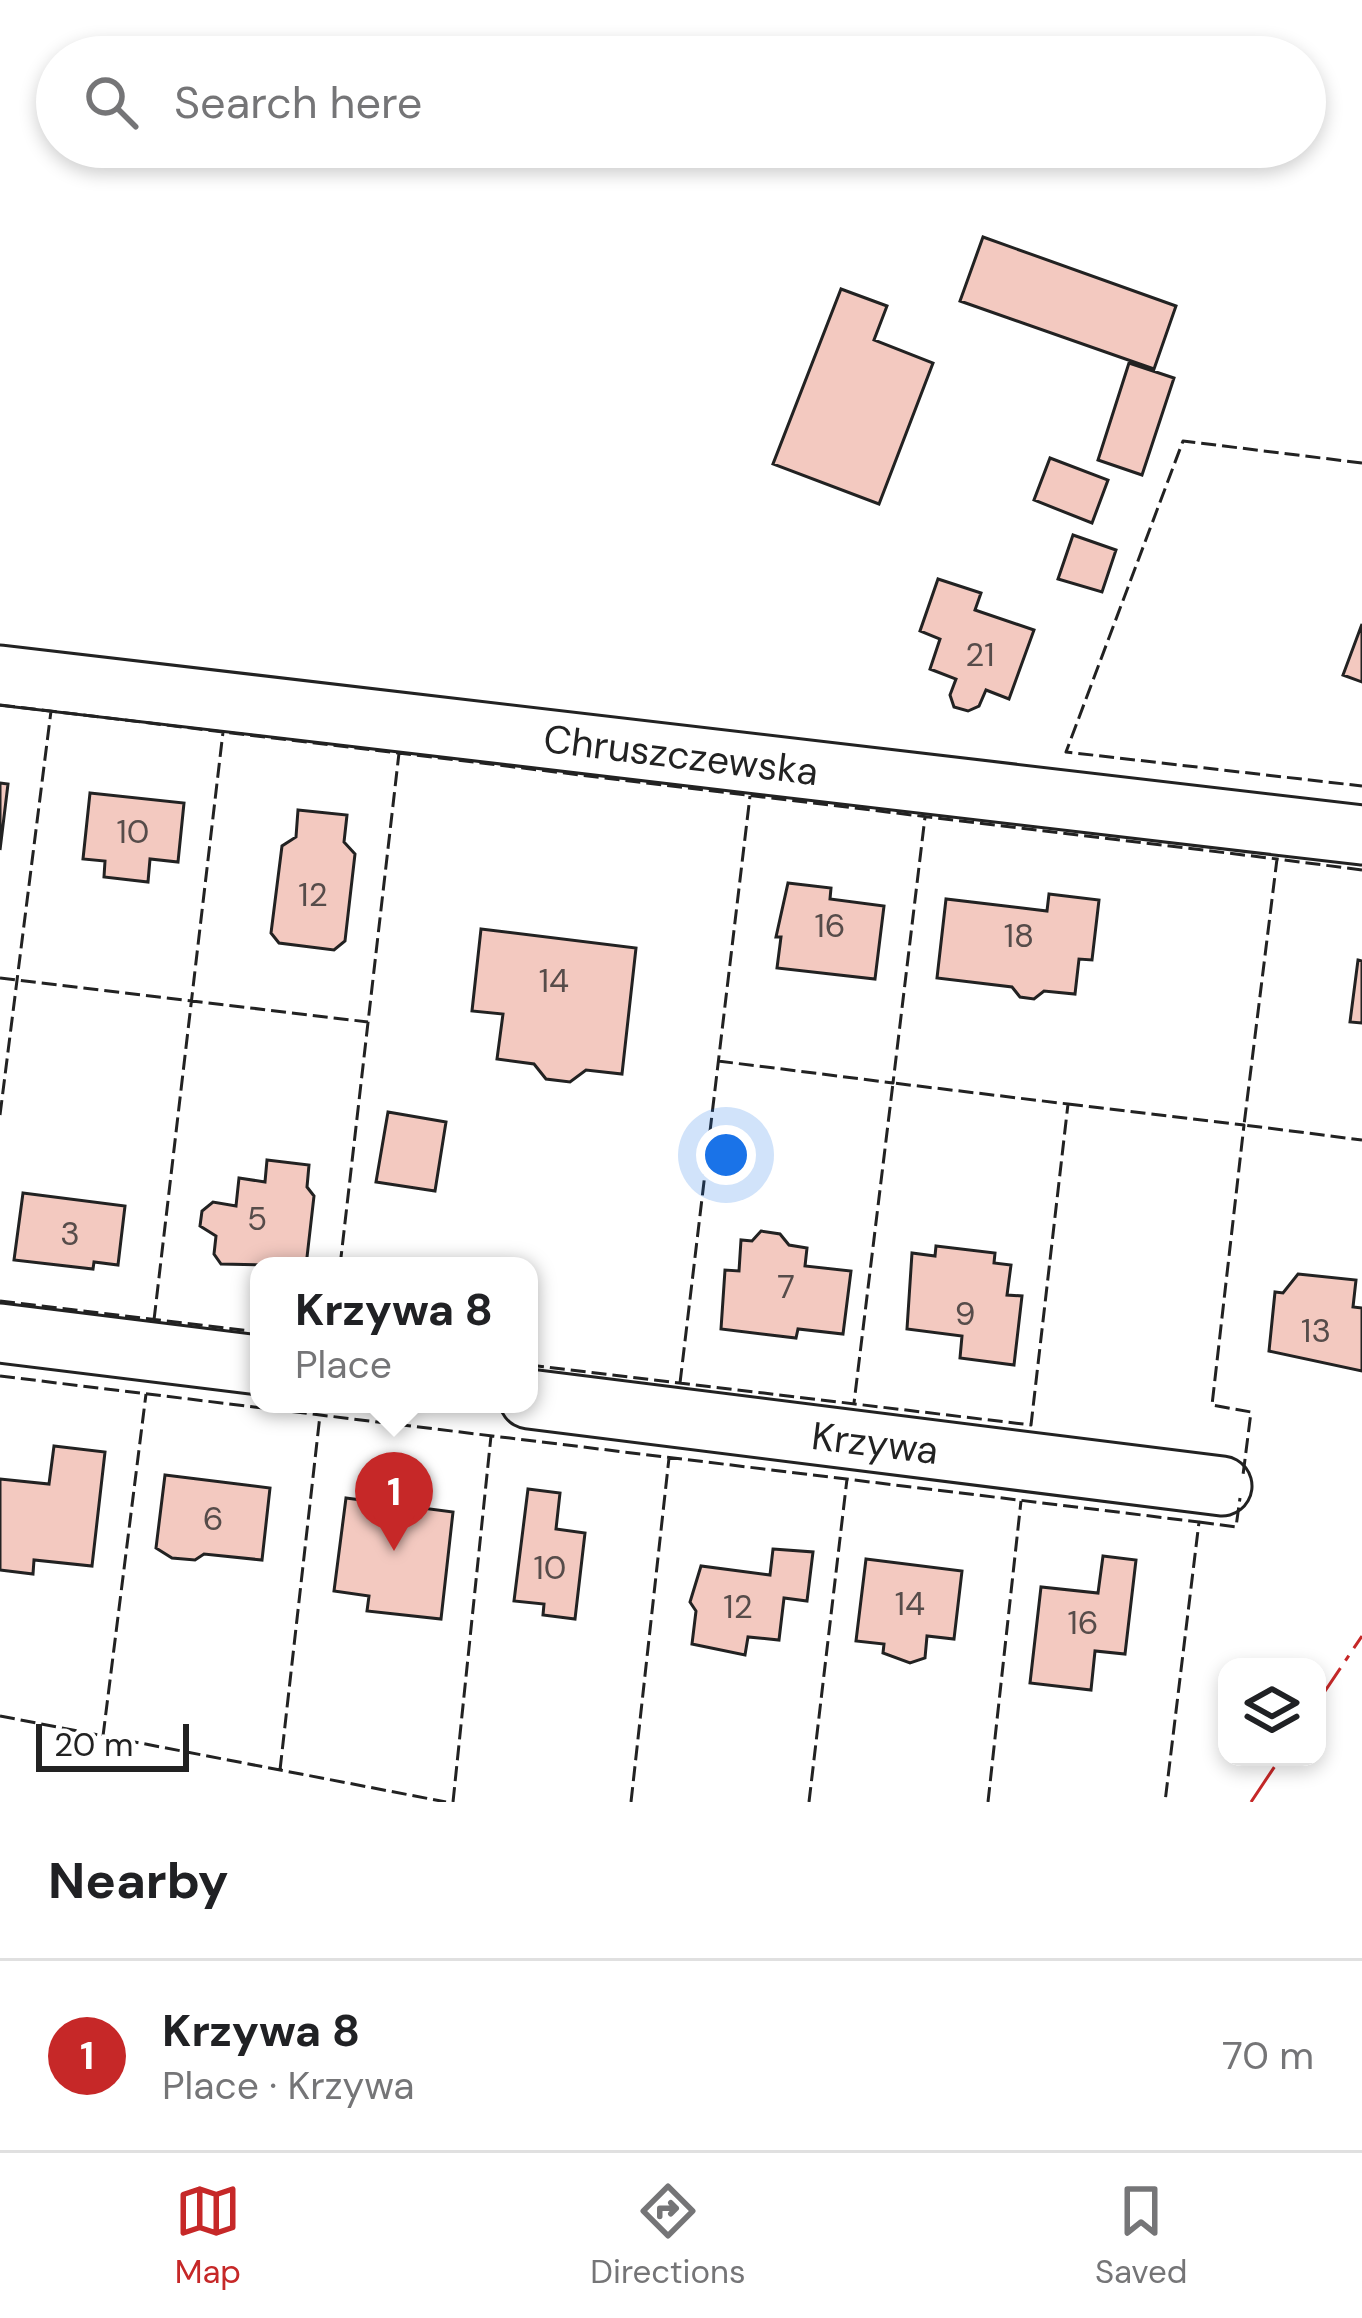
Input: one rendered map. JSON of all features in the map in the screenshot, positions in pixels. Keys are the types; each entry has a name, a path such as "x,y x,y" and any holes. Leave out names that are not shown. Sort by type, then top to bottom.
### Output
{"street":[{"name":"Chruszczewska","path":"0,675 1362,835"},
{"path":"0,1333 250,1364"},
{"name":"Krzywa","path":"538,1400 1222,1486"}],"building":[{"path":"983,237 1176,306 1154,369 960,301"},
{"path":"841,289 887,306 874,340 933,363 879,504 773,464"},
{"path":"1129,363 1174,378 1142,475 1098,460"},
{"path":"1050,458 1108,480 1092,523 1034,500"},
{"path":"1073,535 1116,550 1102,592 1058,579"},
{"path":"938,579 981,593 975,610 1034,630 1009,699 986,690 979,706 968,711 954,707 950,695 956,679 930,669 940,639 920,631"},
{"path":"1362,624 1362,682 1343,675"},
{"path":"0,783 8,784 0,850"},
{"path":"90,793 184,803 178,862 150,859 148,882 104,877 105,861 83,859"},
{"path":"298,810 347,815 344,842 355,854 345,941 334,950 279,943 271,933 282,846 296,837"},
{"path":"788,883 831,888 830,899 884,906 875,979 777,968 781,937 776,937"},
{"path":"1049,894 1099,900 1092,960 1079,959 1075,994 1044,991 1034,999 1020,997 1012,987 937,978 946,899 1047,911"},
{"path":"481,929 636,948 622,1074 586,1070 570,1082 546,1079 534,1064 497,1059 503,1014 472,1011"},
{"path":"1358,960 1362,961 1362,1023 1350,1022"},
{"path":"388,1112 446,1122 435,1191 376,1182"},
{"path":"267,1160 309,1165 307,1187 314,1196 307,1257 250,1257 250,1265 221,1264 214,1254 216,1236 200,1226 202,1211 213,1202 236,1206 239,1178 265,1182"},
{"path":"23,1193 125,1206 118,1265 94,1262 93,1269 14,1260"},
{"path":"761,1231 780,1234 789,1245 807,1248 805,1266 851,1271 843,1334 798,1329 796,1338 721,1329 725,1270 739,1271 741,1240 752,1241"},
{"path":"936,1246 995,1253 994,1263 1011,1265 1007,1295 1022,1296 1014,1365 960,1358 962,1336 907,1329 912,1253 935,1256"},
{"path":"1298,1274 1356,1280 1353,1307 1362,1308 1362,1371 1269,1351 1275,1292 1283,1293"},
{"path":"54,1446 105,1452 92,1566 34,1560 33,1574 0,1570 0,1479 49,1484"},
{"path":"165,1475 270,1488 262,1560 204,1554 195,1560 172,1558 156,1548"},
{"path":"528,1489 560,1493 556,1529 585,1533 575,1619 543,1615 544,1604 514,1601"},
{"path":"346,1498 453,1512 441,1619 367,1611 369,1596 334,1591"},
{"path":"773,1549 813,1552 807,1601 784,1598 779,1640 748,1637 745,1655 692,1644 696,1611 690,1602 701,1566 770,1575"},
{"path":"1103,1556 1136,1560 1125,1654 1095,1651 1091,1690 1030,1683 1041,1587 1098,1593"},
{"path":"866,1559 962,1571 954,1639 927,1636 925,1658 910,1663 883,1653 884,1644 856,1641"}],"fence":[{"path":"1362,463 1183,441 1066,752 1362,786"},
{"path":"0,705 1277,859"},
{"path":"0,1115 51,711"},
{"path":"154,1320 223,732"},
{"path":"341,1257 399,753"},
{"path":"680,1383 750,796"},
{"path":"718,1061 893,1083 925,817"},
{"path":"1362,870 1277,859 1244,1125 1362,1140"},
{"path":"0,978 368,1022"},
{"path":"538,1366 1031,1425 1068,1104 893,1083 854,1403"},
{"path":"1068,1104 1244,1125 1212,1405 1251,1412 1243,1475"},
{"path":"0,1301 250,1331"},
{"path":"0,1376 250,1406"},
{"path":"103,1736 146,1394"},
{"path":"304,1413 1199,1522 1165,1802"},
{"path":"280,1770 320,1415"},
{"path":"453,1802 491,1436"},
{"path":"631,1802 669,1458"},
{"path":"809,1802 847,1479"},
{"path":"1199,1522 1236,1527 1240,1498"},
{"path":"988,1802 1021,1501"},
{"path":"0,1716 446,1802"}],"power":[{"path":"1326,1690 1362,1636"},
{"path":"1251,1802 1275,1766"}],"place":[{"name":"Krzywa 8","path":"394,1551"}]}
